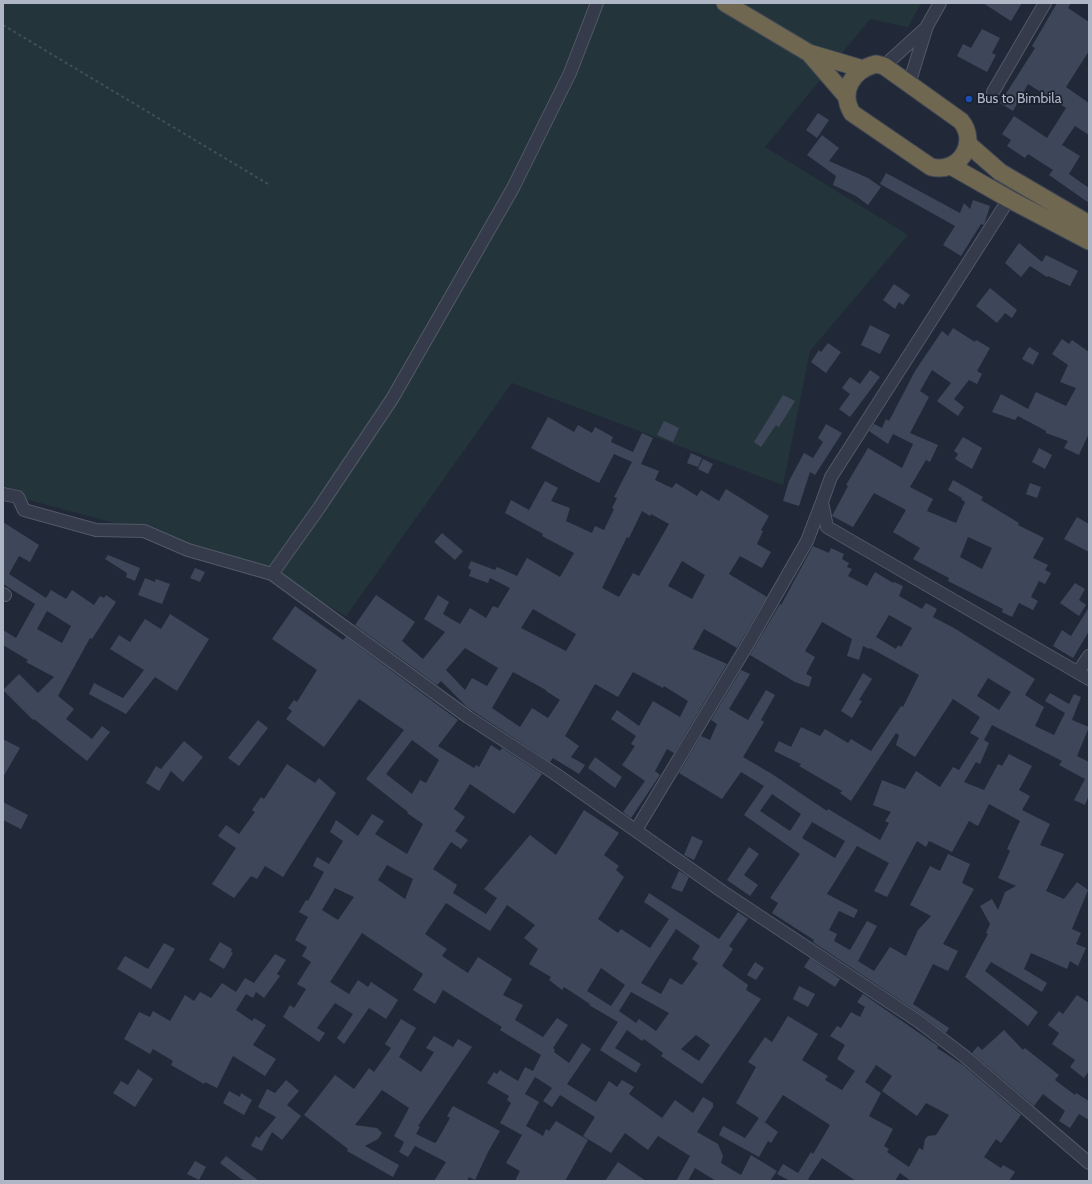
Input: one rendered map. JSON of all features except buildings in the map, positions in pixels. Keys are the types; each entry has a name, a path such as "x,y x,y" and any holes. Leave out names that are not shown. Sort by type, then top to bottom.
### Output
{"highway":[{"path":"725,3 809,53 863,69"},
{"path":"809,53 846,97"},
{"path":"876,64 884,66 962,121 967,128 968,144 960,160 951,166 940,169 931,167 852,113 847,104 846,97 850,84 863,69 876,64"},
{"path":"968,144 1000,172 1089,223"},
{"path":"951,166 1009,199 1089,241"}],"street":[{"path":"272,574 319,508 392,399 513,188 570,73 597,3"},
{"path":"910,84 927,26 940,3"},
{"path":"993,92 1045,3"},
{"path":"884,66 927,26"},
{"path":"636,830 748,644 807,541 831,477 1009,199"},
{"path":"3,494 18,497 24,510 96,530 144,531 188,550 272,574 468,717 554,773 723,892 918,1021 963,1054 1089,1163"},
{"path":"822,502 827,527 1089,679"},
{"path":"1078,672 1089,656"}],"path":[{"path":"3,25 268,184"}],"shaded area":[{"path":"3,3 921,3 908,27 870,19 765,147 908,235 810,351 783,485 512,383 346,616 272,574 144,531 18,497 3,488"}],"place":[{"name":"Bus to Bimbila","path":"969,99"}]}
